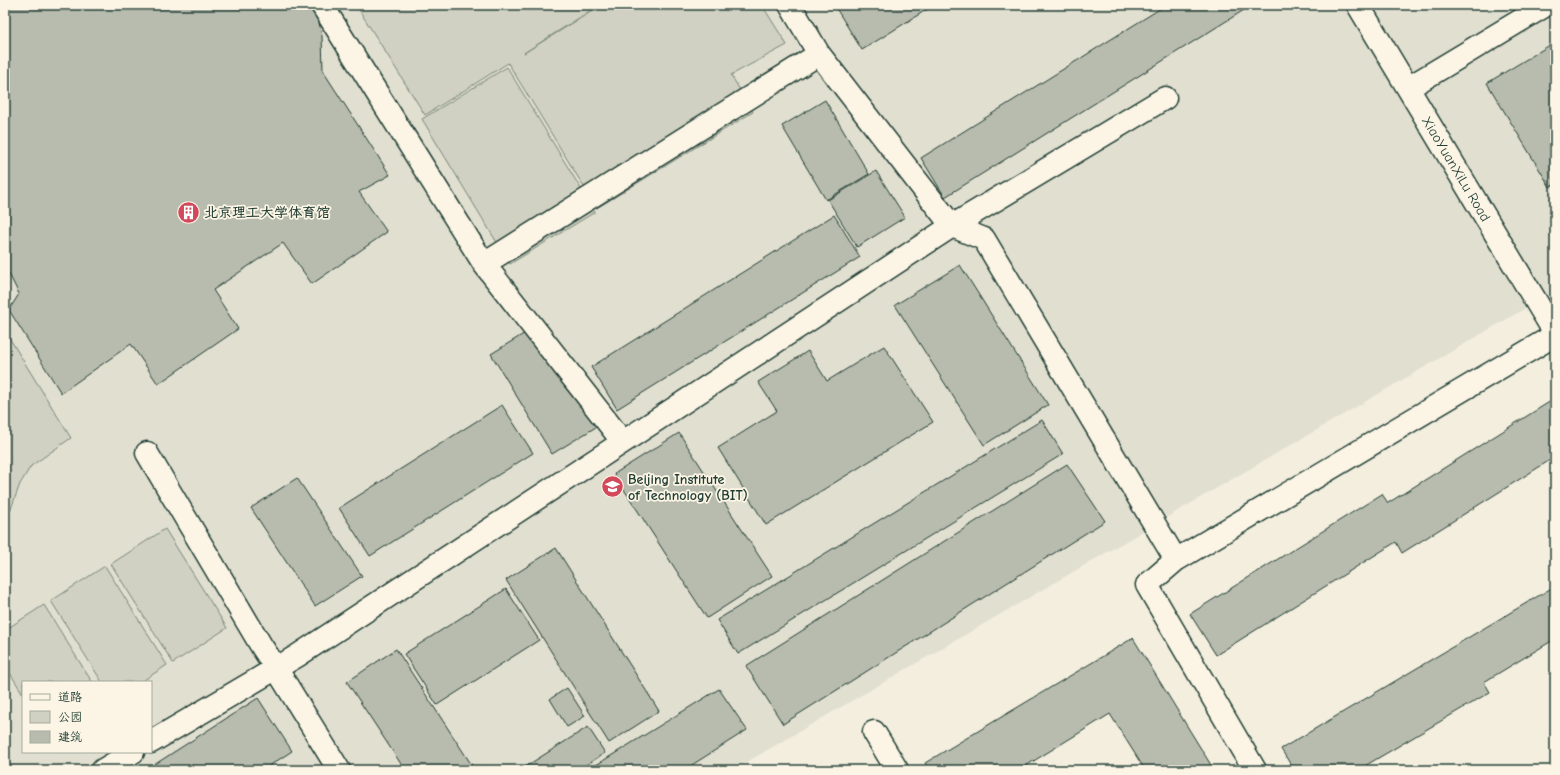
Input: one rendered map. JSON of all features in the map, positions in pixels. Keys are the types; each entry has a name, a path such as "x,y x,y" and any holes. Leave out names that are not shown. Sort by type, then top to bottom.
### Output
{"street":[{"path":"322,5 484,264 623,442"},
{"path":"790,5 819,54 952,226 984,239 1176,560"},
{"name":"XiaoYuanXiLu Road","path":"1358,5 1555,334"},
{"path":"1408,88 1546,5"},
{"path":"484,264 819,54"},
{"path":"152,741 276,668 952,226 1165,98"},
{"path":"1255,770 1147,585 1176,560 1555,334"},
{"path":"147,453 262,647 338,770"},
{"path":"874,732 897,770"},
{"path":"103,770 131,753"}],"shaded area":[{"name":"Beijing Institute of Technology (BIT)","path":"5,5 1555,5 1555,291 733,770 5,770"}],"green space":[{"path":"356,5 599,5 524,53 602,5 762,5 787,45 731,75 753,112 597,208 508,63 425,115"},
{"path":"507,67 595,212 510,264 422,119"},
{"path":"5,331 71,438 31,466 20,484 5,525"},
{"path":"165,529 227,628 173,663 111,564"},
{"path":"105,566 167,665 143,681 101,681 51,601"},
{"path":"44,605 91,681 22,681 22,692 5,665 5,630"}],"building":[{"name":"北京理工大学体育馆","path":"5,5 315,5 322,36 323,71 390,175 359,192 387,232 312,284 283,243 213,290 238,329 158,384 131,344 61,393 9,310 19,294 8,272 5,275"},
{"path":"834,5 934,5 862,50"},
{"path":"1166,5 1252,5 945,197 921,158"},
{"path":"1555,42 1555,184 1550,187 1487,83"},
{"path":"825,100 869,174 826,200 782,126"},
{"path":"876,171 905,217 857,247 828,200"},
{"path":"834,215 860,257 617,409 591,367"},
{"path":"960,265 1048,405 984,445 895,305"},
{"path":"535,327 596,427 552,454 491,354"},
{"path":"884,346 933,422 766,525 718,448 777,411 758,382 808,351 827,381"},
{"path":"1551,401 1555,407 1555,457 1402,553 1396,542 1216,655 1190,614 1382,494 1388,503"},
{"path":"502,405 533,453 370,556 339,508"},
{"path":"1042,420 1063,454 738,654 717,620"},
{"path":"679,433 772,576 707,618 614,474"},
{"path":"1067,464 1105,521 783,724 746,666"},
{"path":"297,478 362,576 315,606 251,508"},
{"path":"556,548 659,711 609,743 506,580"},
{"path":"1555,586 1555,639 1484,682 1490,692 1358,770 1294,770 1281,749"},
{"path":"506,589 539,640 437,705 404,654"},
{"path":"1133,638 1214,770 1145,770 1110,714 1019,770 929,770 925,763"},
{"path":"396,649 475,770 405,770 347,682"},
{"path":"567,688 585,716 567,727 550,699"},
{"path":"719,689 747,730 684,770 588,770"},
{"path":"258,698 292,751 263,770 146,770"},
{"path":"588,727 605,753 578,770 520,770"}],"place":[{"name":"北京理工大学体育馆","path":"189,212"},
{"name":"Beijing Institute of Technology (BIT)","path":"612,487"}]}
